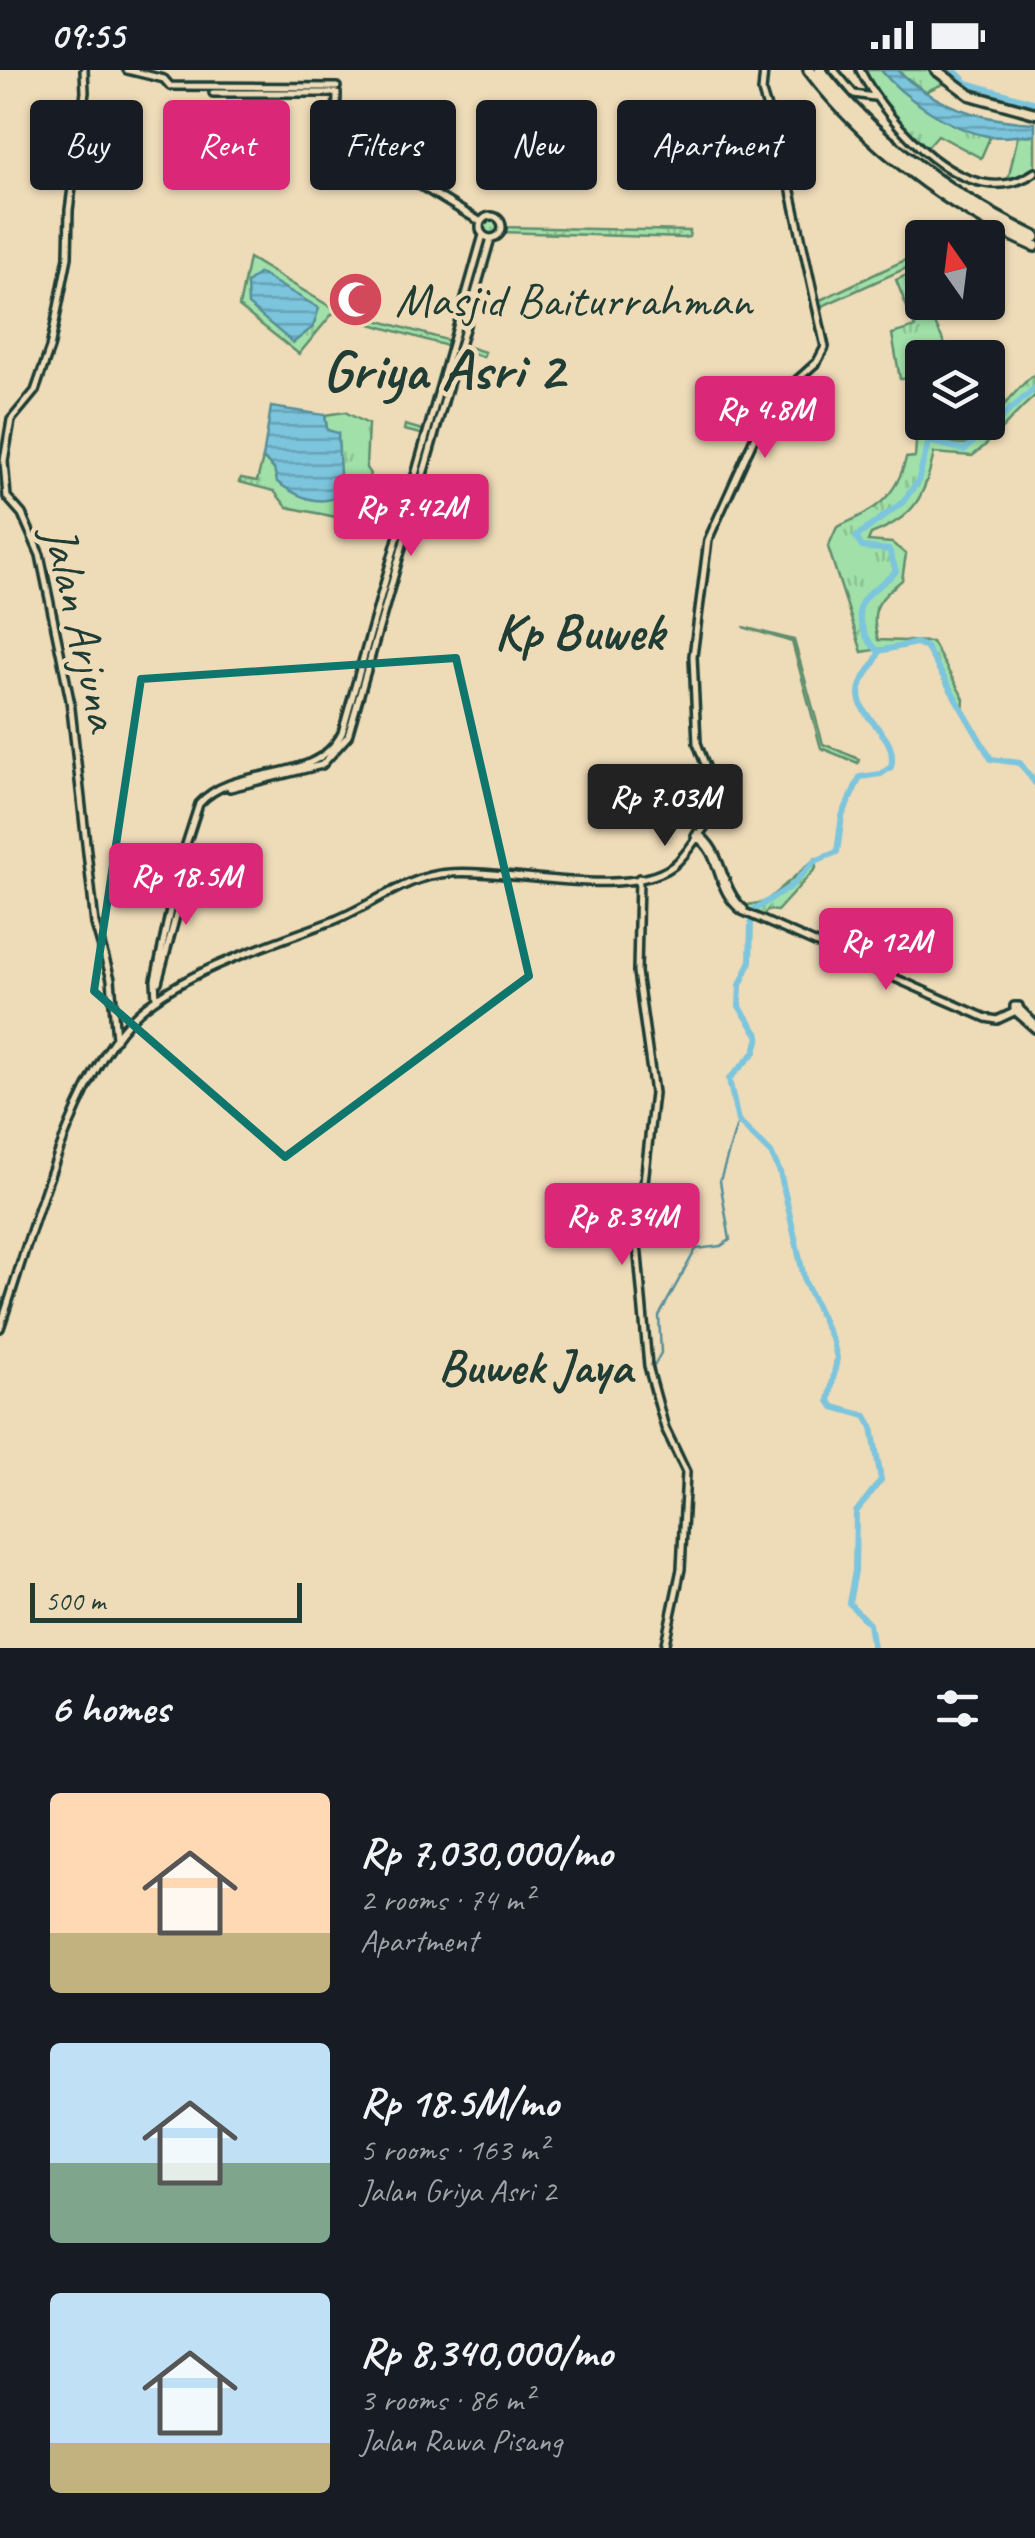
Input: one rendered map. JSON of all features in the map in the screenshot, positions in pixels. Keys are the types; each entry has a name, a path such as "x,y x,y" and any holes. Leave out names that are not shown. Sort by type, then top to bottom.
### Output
{"highway":[{"path":"809,70 857,126 910,170 961,208 1035,246"},
{"path":"820,70 865,121 916,164 966,200 1035,237"}],"main road":[{"path":"936,70 970,95 1035,112"}],"street":[{"name":"Jalan Arjuna","path":"84,70 85,92 62,290 41,377 15,410 8,427 5,491 22,514 40,555 70,700 96,924 111,978 116,1040"},
{"path":"127,70 164,79 170,86 337,90"},
{"path":"0,1328 94,1074 127,1023 156,999 280,938 333,921 440,874 639,878 671,867 722,808 697,743 693,656 708,540 769,405 817,362 825,347 787,174 762,92 764,70"},
{"path":"834,70 854,94 874,97"},
{"path":"854,94 864,87 862,73"},
{"path":"862,73 874,97 916,144 963,176 1008,184 1035,172"},
{"path":"213,92 337,90"},
{"path":"337,90 336,135 481,222"},
{"path":"227,787 322,765 348,736 491,238 501,232 500,220 490,216 481,222"},
{"path":"156,999 155,986 199,804 227,787 320,759 342,732 483,235 481,222"},
{"path":"483,235 491,238"},
{"path":"696,835 708,842 728,892 747,912 986,1016 1016,1011 1035,1027"},
{"path":"639,878 637,974 654,1093 637,1244 648,1366 664,1428 686,1472 681,1568 664,1648"}],"highlighted area":[{"path":"456,658 529,976 285,1157 94,991 141,679"}],"green space":[{"path":"860,70 881,70 931,111 990,137 981,158 938,135 924,151 908,137"},
{"path":"897,70 951,70 958,77 925,92"},
{"path":"1018,135 1035,135 1035,168 1008,180"},
{"path":"486,217 497,218 502,227 690,231 689,237 683,238 501,232 491,238 462,345 485,352 483,357 460,350 435,432 425,435 404,430 405,425 426,431 451,347 333,313 299,354 239,307 249,258 331,307 453,342 483,235 480,225"},
{"path":"905,260 905,269 818,308 816,302"},
{"path":"905,276 905,302 896,280"},
{"path":"912,320 933,320 943,340 905,340 905,379 900,379 892,334 915,327"},
{"path":"1035,374 1035,396 1005,425 1005,404"},
{"path":"345,412 368,424 366,468 370,474 351,520 287,507 274,491 239,482 241,478 257,481 263,458 274,469 327,430 325,415"},
{"path":"918,440 991,440 972,456 934,453 915,504 898,520 871,534 868,541 892,543 906,554 902,580 881,600 875,613 878,640 932,642 964,699 963,711 926,647 915,643 862,652 828,547 837,527 872,509 890,494 906,458 915,457"},
{"path":"743,627 794,640 823,744 859,759 858,763 821,748 792,642"},
{"path":"815,859 816,868 777,911 768,910 760,918 741,906 765,902"}],"water":[{"path":"881,70 897,70 927,93 961,109 997,119 1035,123 1035,135 994,137 959,127 915,102"},
{"path":"259,273 319,308 313,327 293,343 248,305 247,283"},
{"path":"271,407 325,415 327,430 338,433 341,494 316,500 277,482 274,469 263,458"}],"waterway":[{"path":"954,70 967,83 1035,103"},
{"path":"873,1648 869,1624 849,1603 855,1571 856,1512 881,1480 872,1427 866,1416 834,1407 829,1401 837,1358 805,1282 780,1172 771,1153 738,1121 729,1079 755,1052 759,1036 739,1006 740,985 750,963 755,909 790,887 815,861 837,852 842,816 860,777 881,774 891,767 890,746 861,704 860,688 879,651 865,635 859,612 867,595 896,571 889,550 862,547 856,537 903,502 918,481 929,441 964,450 1035,388"},
{"path":"879,651 916,643 926,647 991,759 1020,763 1035,783"},
{"path":"652,1369 661,1353 659,1316 696,1249 721,1246 730,1240 720,1181 738,1121"}],"place":[{"name":"Masjid Baiturrahman","path":"356,300"}],"district":[{"name":"Griya Asri 2","path":"443,369"},
{"name":"Kp Buwek","path":"579,632"},
{"name":"Buwek Jaya","path":"535,1366"}]}
